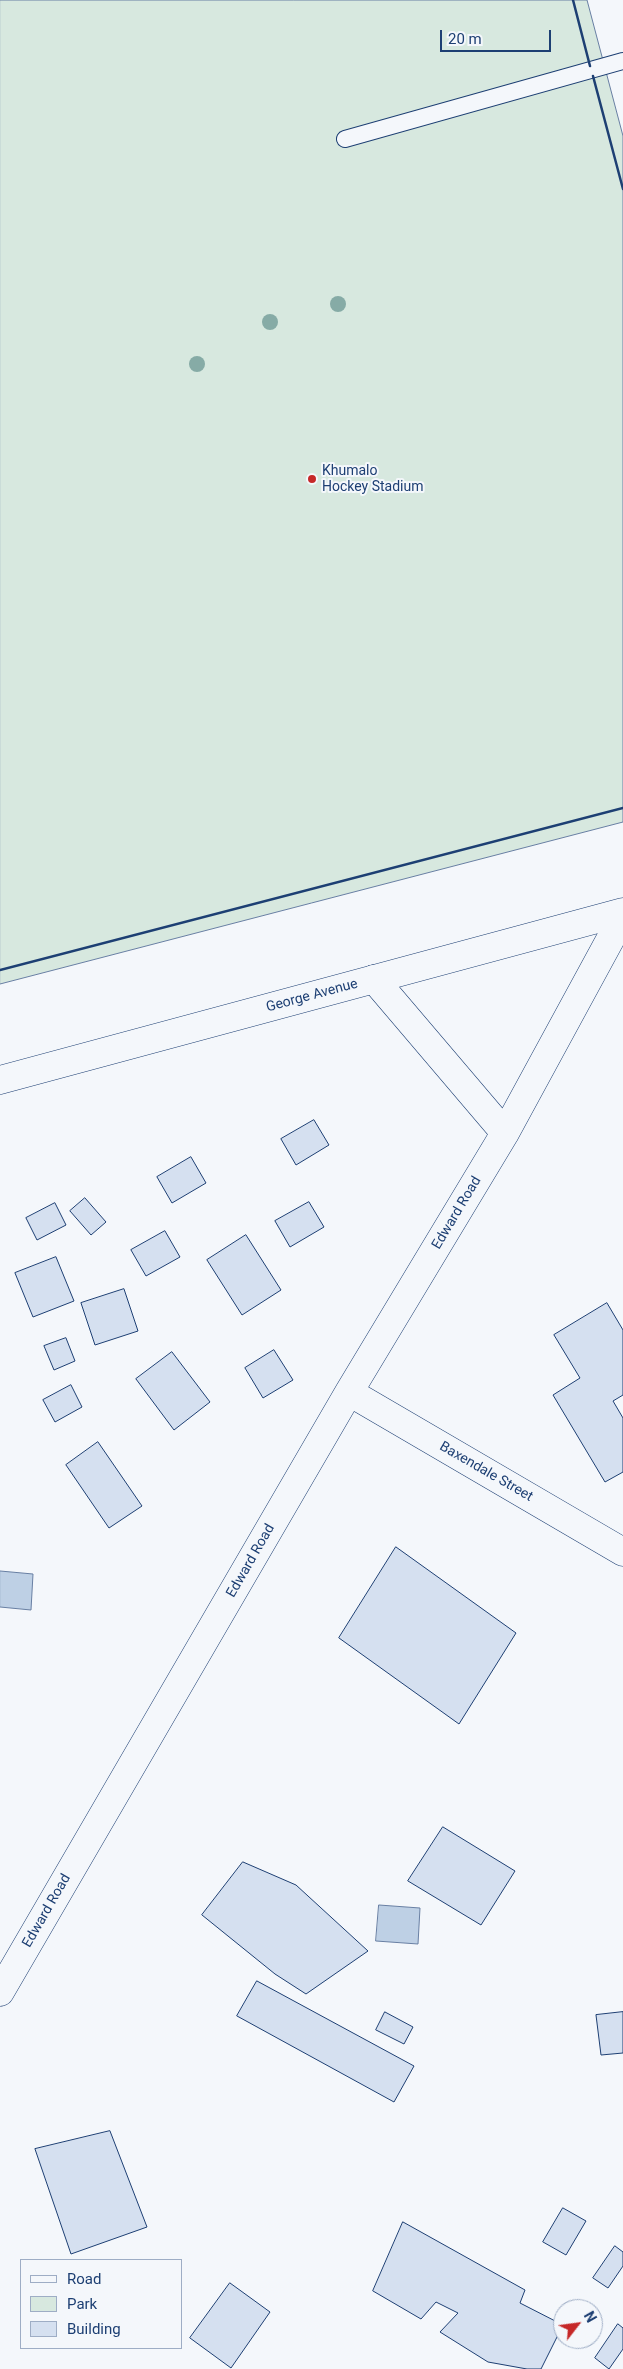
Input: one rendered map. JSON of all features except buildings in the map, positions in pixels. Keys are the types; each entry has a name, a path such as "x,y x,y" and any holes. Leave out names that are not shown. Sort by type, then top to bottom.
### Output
{"street":[{"name":"George Avenue","path":"0,1080 623,912"},
{"name":"Edward Road","path":"0,1992 349,1392 505,1133 623,916"},
{"path":"374,979 505,1133"},
{"name":"Baxendale Street","path":"349,1392 623,1552"}],"lane":[{"path":"346,139 623,61"}],"green space":[{"name":"Khumalo Hockey Stadium","path":"0,0 587,0 623,136 623,822 0,984"}],"water":[{"path":"0,1571 33,1574 31,1610 0,1607"},
{"path":"379,1905 420,1908 418,1944 376,1941"}],"wall":[{"path":"573,0 590,66"},
{"path":"593,76 623,189"},
{"path":"0,970 623,808"}],"place":[{"name":"Khumalo Hockey Stadium","path":"312,479"}]}
